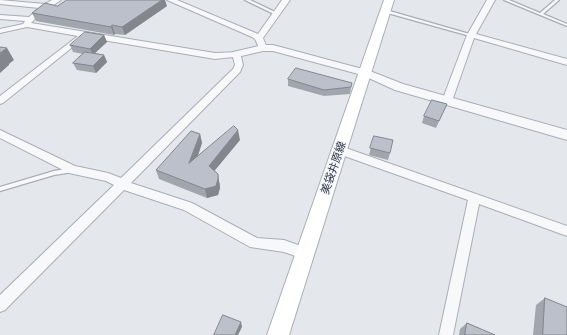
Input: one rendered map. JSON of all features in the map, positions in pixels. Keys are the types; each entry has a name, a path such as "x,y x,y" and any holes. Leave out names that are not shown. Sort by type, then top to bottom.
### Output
{"main road":[{"name":"美袋井原線","path":"278,335 387,6"}],"street":[{"path":"0,31 29,22 46,6 57,0"},
{"path":"170,0 273,48 366,73 398,87 448,97 567,126"},
{"path":"0,16 84,35 215,56 237,54 261,43 286,0"},
{"path":"448,97 471,35 491,0"},
{"path":"0,2 46,6"},
{"path":"0,101 84,35"},
{"path":"471,35 567,62"},
{"path":"0,306 237,70 239,65 237,54"},
{"path":"448,97 567,135"},
{"path":"0,134 73,170 108,177 188,206 256,243 284,246 304,253"},
{"path":"340,150 567,231"},
{"path":"446,335 474,199"}],"lane":[{"path":"247,0 277,14"},
{"path":"506,0 567,25"},
{"path":"541,14 557,0"},
{"path":"387,6 471,35"},
{"path":"0,189 54,172 73,170"}],"building":[{"path":"67,0 162,0 122,27 112,25 111,27 32,13 45,3 57,6"},
{"path":"85,32 104,35 90,49 70,45"},
{"path":"0,47 7,48 0,53"},
{"path":"85,52 104,55 93,66 73,63"},
{"path":"296,68 352,83 351,87 324,90 288,79"},
{"path":"432,100 447,104 439,121 424,116"},
{"path":"234,126 238,130 209,166 218,174 216,186 205,189 156,170 191,131 200,134 189,163"},
{"path":"374,136 393,140 390,153 370,148"},
{"path":"545,298 567,307 567,335 543,335"},
{"path":"223,315 241,322 235,335 214,335"},
{"path":"467,323 495,335 465,335"}]}
